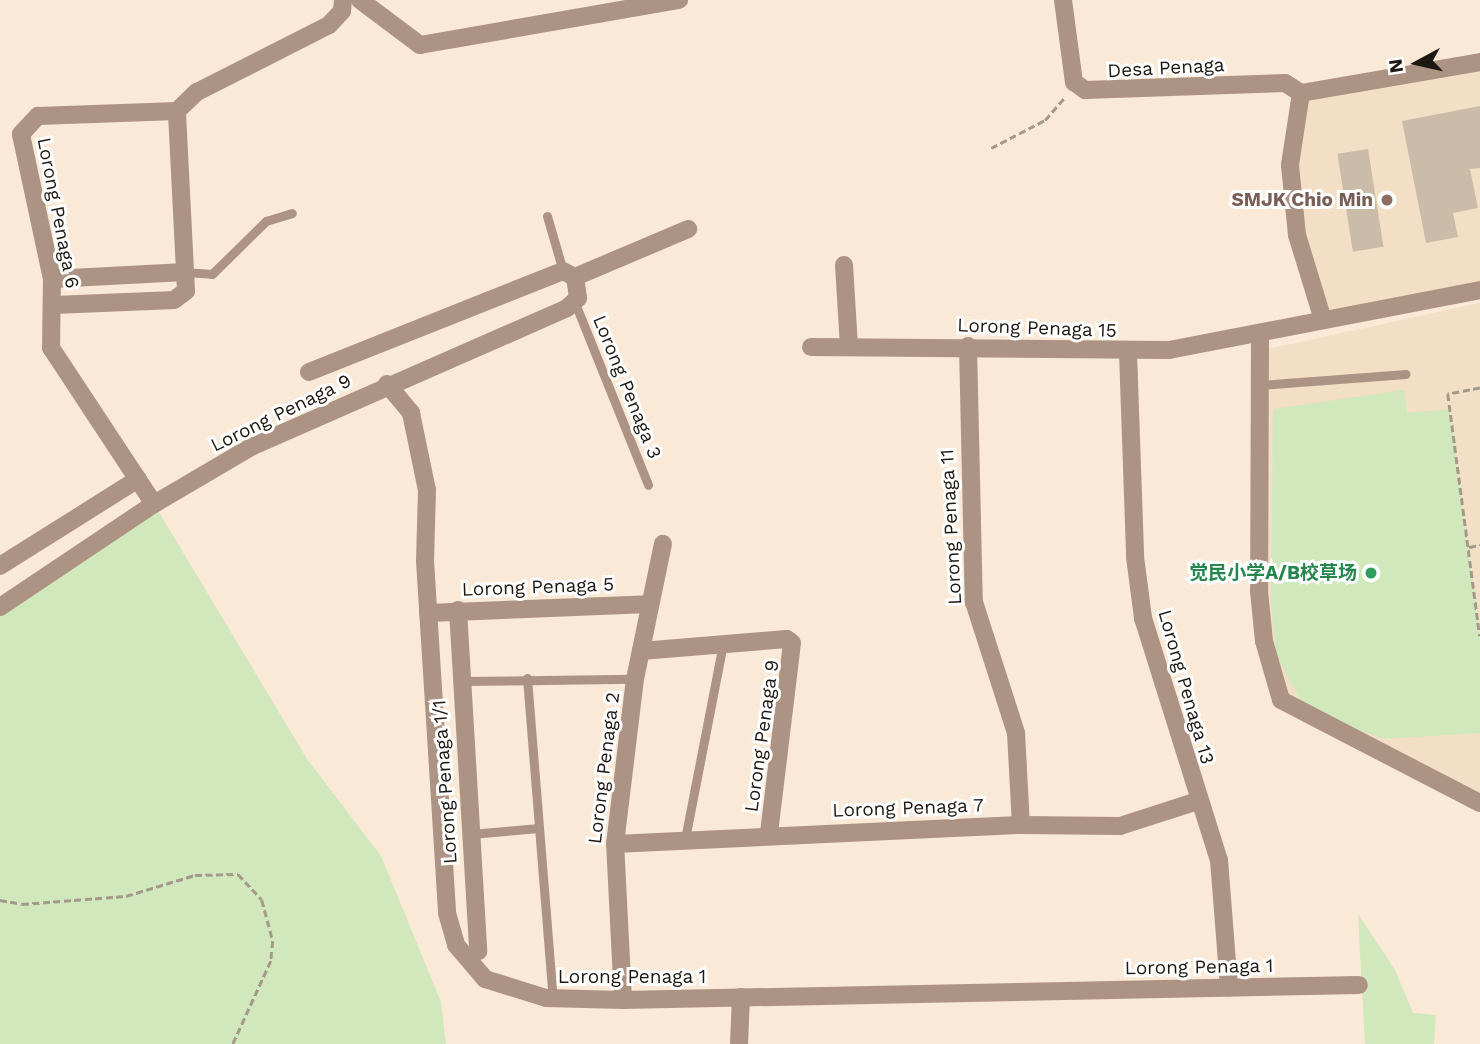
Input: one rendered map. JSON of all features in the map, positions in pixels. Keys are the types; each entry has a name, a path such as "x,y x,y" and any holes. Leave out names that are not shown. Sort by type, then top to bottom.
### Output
{"street":[{"path":"54,305 174,300 186,291 177,111 197,92 329,25 342,11 344,0"},
{"path":"360,0 420,45 679,0"},
{"path":"1063,0 1074,82"},
{"path":"1322,317 1297,235 1290,165 1301,93 1480,62"},
{"name":"Desa Penaga","path":"1074,82 1093,93 1285,83 1301,93"},
{"name":"Lorong Penaga 6","path":"154,504 51,348 54,305 52,279 21,134 38,116 177,111"},
{"path":"309,372 688,229"},
{"path":"844,265 849,347"},
{"path":"52,279 185,272"},
{"path":"569,274 575,303"},
{"name":"Lorong Penaga 15","path":"811,347 968,346 1128,352 1260,335 1322,317 1480,290"},
{"name":"Lorong Penaga 9","path":"0,607 154,504 253,446 387,384 575,303"},
{"path":"1260,335 1259,591 1264,641 1281,700 1480,803"},
{"name":"Lorong Penaga 11","path":"968,346 974,602 1016,733 1021,825"},
{"name":"Lorong Penaga 13","path":"1128,352 1135,557 1143,618 1198,801 1219,860 1229,988"},
{"name":"Lorong Penaga 1","path":"387,384 411,413 422,449 443,879 456,945 485,979 554,998 623,1000 1359,985"},
{"path":"3,558 138,479"},
{"name":"Lorong Penaga 2","path":"623,1000 615,844 635,679 663,544"},
{"name":"Lorong Penaga 5","path":"428,613 649,604"},
{"name":"Lorong Penaga 1/1","path":"458,610 459,681 478,951"},
{"path":"641,651 723,643"},
{"name":"Lorong Penaga 9","path":"723,643 792,643 769,834"},
{"name":"Lorong Penaga 7","path":"615,844 769,834 1021,825 1120,826 1198,801"},
{"path":"739,1044 741,997"}],"lane":[{"path":"185,272 212,274 266,221 292,213"},
{"path":"547,216 569,274"},
{"name":"Lorong Penaga 3","path":"575,303 648,485"},
{"path":"1258,386 1406,374"},
{"path":"685,839 723,643"},
{"path":"459,681 527,678 635,679"},
{"path":"527,678 554,998"},
{"path":"470,834 539,828"}],"path":[{"path":"991,148 1045,120 1074,82"},
{"path":"1480,388 1448,394 1480,636"},
{"path":"1469,547 1480,545"},
{"path":"0,900 22,904 126,896 195,875 238,874 262,900 273,941 271,961 233,1044"}],"shaded area":[{"name":"SMJK Chio Min","path":"1480,62 1480,289 1322,317 1290,165 1301,93"},
{"name":"觉民小学A/B校草场","path":"1480,303 1480,806 1295,711 1264,641 1259,351"}],"green space":[{"name":"觉民小学A/B校草场","path":"1404,390 1407,413 1450,409 1480,636 1480,733 1383,739 1329,719 1300,700 1276,654 1271,599 1273,409"},
{"path":"154,504 307,759 381,856 441,1002 446,1044 0,1044 0,608"},
{"path":"1358,914 1395,970 1413,1013 1436,1015 1434,1044 1365,1044"}],"building":[{"path":"1480,106 1480,168 1470,169 1478,208 1453,213 1458,237 1426,243 1402,121"},
{"path":"1368,149 1383,247 1353,252 1337,154"}],"place":[{"name":"SMJK Chio Min","path":"1387,200"},
{"name":"觉民小学A/B校草场","path":"1371,573"}]}
